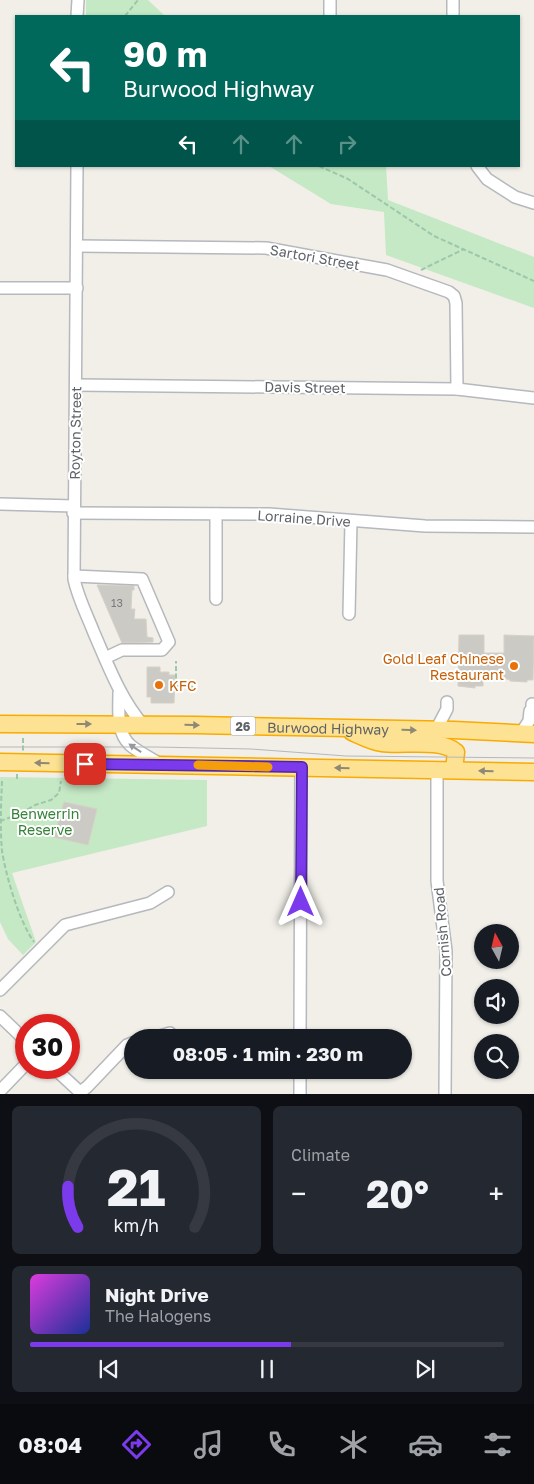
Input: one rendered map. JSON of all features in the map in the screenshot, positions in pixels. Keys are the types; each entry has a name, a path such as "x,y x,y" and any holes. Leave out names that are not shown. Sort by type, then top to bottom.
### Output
{"highway":[{"name":"Burwood Highway","path":"0,724 119,724 528,733"},
{"path":"342,728 380,743 449,746 456,752 454,770"},
{"path":"0,762 534,772"}],"street":[{"path":"77,15 78,0"},
{"path":"330,0 330,15"},
{"path":"453,0 453,15"},
{"name":"Royton Street","path":"77,167 78,246 73,509 74,576 79,596 119,691 143,725"},
{"path":"478,167 487,179 508,193 534,203"},
{"name":"Sartori Street","path":"78,246 266,248 387,270 449,292 454,296 456,303 457,389"},
{"path":"0,288 77,288"},
{"name":"Davis Street","path":"76,385 457,389 534,398"},
{"name":"Lorraine Drive","path":"0,504 73,509 269,514 425,526 534,527"},
{"path":"216,514 216,599"},
{"path":"349,614 351,521"},
{"path":"74,576 142,579 169,642 162,650 122,650 105,658"},
{"name":"Royton Street","path":"119,691 119,724 125,740 131,746 161,764"},
{"path":"436,730 447,705 451,713 454,730"},
{"path":"528,733 530,711 533,707"},
{"path":"300,1029 302,767"},
{"name":"Cornish Road","path":"437,770 437,881 446,952 445,1094"},
{"path":"0,990 65,926 150,903 168,892"},
{"path":"0,1016 15,1030"},
{"path":"66,1079 81,1093 124,1047"},
{"path":"0,1091 15,1075"},
{"path":"300,1079 300,1094"}],"path":[{"path":"127,15 138,0"},
{"path":"321,167 348,179 434,236 534,281"},
{"path":"408,277 464,249"},
{"path":"176,661 175,686 196,687"},
{"path":"23,736 23,746"},
{"path":"2,781 0,821 2,850 11,887 24,925 40,950"},
{"path":"0,821 51,800 58,794 61,781"}],"green space":[{"path":"86,0 148,0 164,15 86,15"},
{"path":"271,167 386,167 388,200 534,257 534,308 386,255 384,212 331,204"},
{"name":"Benwerrin Reserve","path":"0,777 207,780 207,826 12,873 36,942 23,955 8,939 0,922"}],"building":[{"path":"97,585 134,586 131,609 135,609 134,619 146,619 147,637 153,638 153,642 122,643"},
{"path":"459,635 484,635 484,653 504,653 504,635 534,636 533,680 527,680 527,682 510,681 503,678 483,678 483,686 475,686 475,688 458,686"},
{"name":"KFC","path":"147,667 160,667 160,672 169,672 169,675 175,675 174,703 151,703 151,697 147,697"},
{"path":"64,802 97,809 88,845 54,837"}],"tram line":[{"path":"0,747 156,747 251,749 346,756 534,758"}],"slow traffic":[{"path":"198,765 268,767"}],"place":[{"name":"Gold Leaf Chinese Restaurant","path":"514,666"},
{"name":"KFC","path":"159,685"}],"route":[{"path":"85,764 302,767 301,902"}]}
